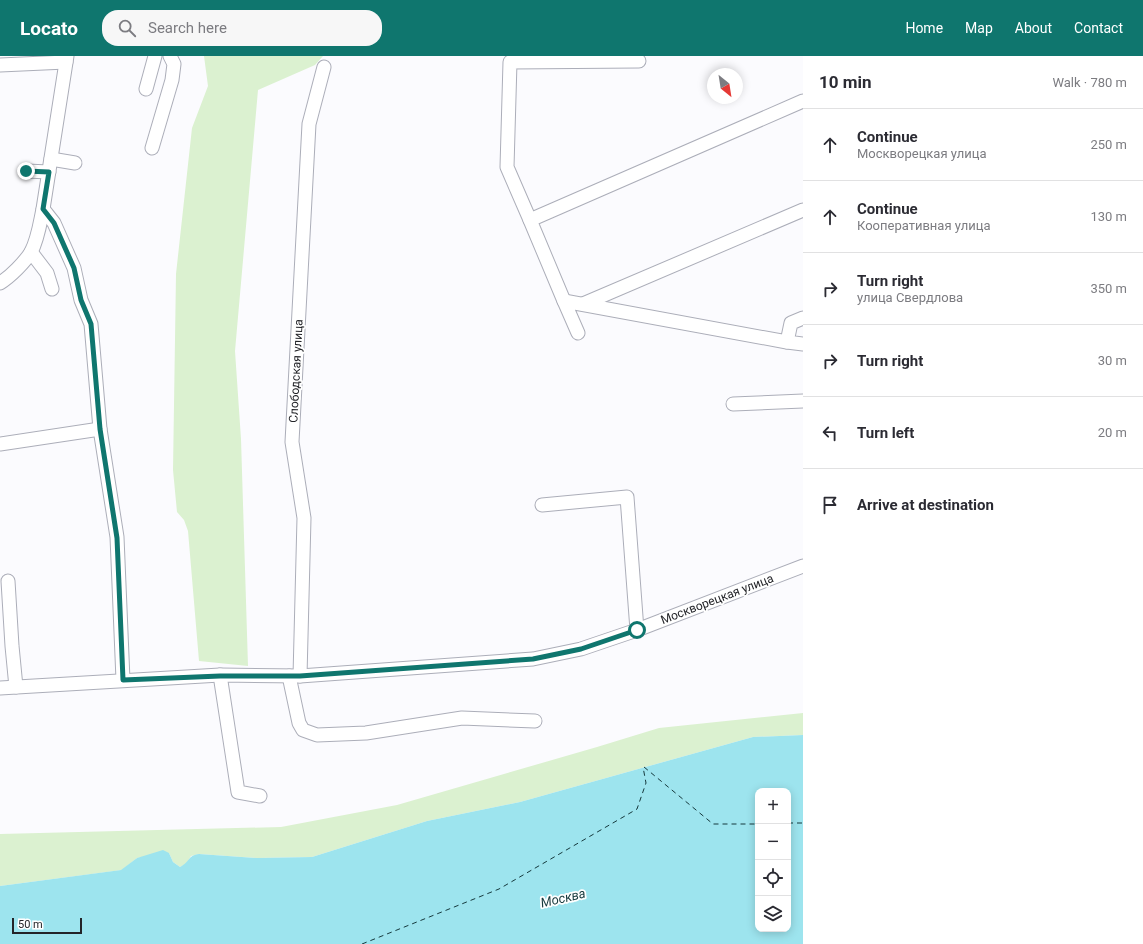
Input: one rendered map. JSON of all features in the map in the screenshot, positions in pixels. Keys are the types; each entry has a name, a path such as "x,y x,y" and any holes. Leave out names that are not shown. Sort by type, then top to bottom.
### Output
{"street":[{"path":"146,90 155,56"},
{"path":"152,148 172,80 174,64 170,56"},
{"path":"0,65 66,59 43,209 38,231 31,252 9,278 0,283"},
{"path":"578,333 507,167 510,62 639,62"},
{"name":"Слободская улица","path":"324,67 309,124 292,442 304,518 294,676 299,723 303,730 317,735 366,733 462,718 535,721"},
{"path":"530,220 803,101"},
{"path":"51,159 76,163"},
{"path":"26,171 49,172"},
{"path":"43,209 54,223 74,268 81,300 91,324 100,429 117,538 123,680"},
{"path":"583,304 803,210"},
{"path":"31,252 47,273 52,289"},
{"path":"564,301 803,344"},
{"path":"786,342 791,323 803,318"},
{"path":"734,404 803,401"},
{"path":"0,444 100,429"},
{"path":"542,505 627,496 637,630"},
{"name":"Москворецкая улица","path":"0,688 123,680 220,676 294,676 533,659 581,649 637,630 803,566"},
{"path":"8,581 16,687"},
{"path":"220,676 238,792 260,796"}],"green space":[{"path":"204,56 323,56 315,65 258,90 235,351 241,439 248,666 199,661 188,531 184,520 177,512 173,470 176,274 192,128 208,86"},
{"path":"803,713 803,735 753,737 520,802 427,821 312,857 257,858 199,854 191,856 186,864 180,867 173,862 169,853 137,858 122,870 0,886 0,834 281,827 397,805 659,728"}],"water":[{"name":"Москва","path":"803,735 803,944 0,944 0,886 121,870 137,858 163,850 169,853 173,862 180,867 191,857 199,854 257,858 312,857 427,821 520,802 753,737"}],"ferry route":[{"path":"362,944 499,889 637,809 646,783 643,767"},
{"path":"644,767 713,824 755,824"},
{"path":"791,823 803,823"}],"route":[{"path":"26,171 49,172 43,209 54,223 74,268 81,300 91,324 100,429 117,538 123,680 220,676 300,676 533,659 581,649 637,630"}]}
